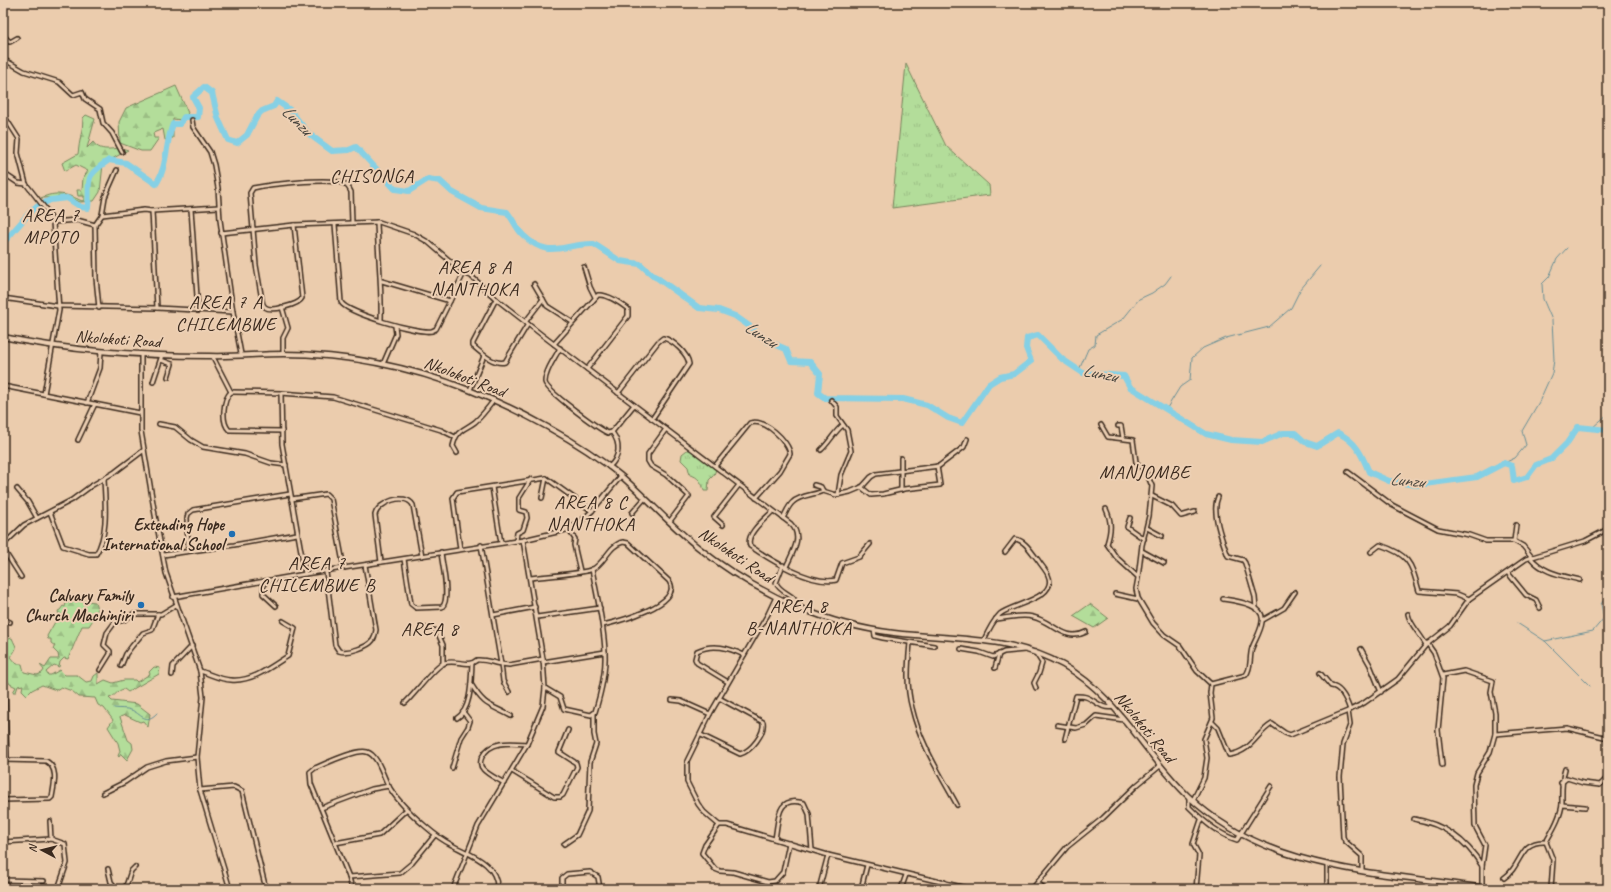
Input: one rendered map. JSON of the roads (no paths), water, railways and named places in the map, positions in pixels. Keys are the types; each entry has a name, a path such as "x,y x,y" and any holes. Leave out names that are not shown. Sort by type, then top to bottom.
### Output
{"main road":[{"name":"Nkolokoti Road","path":"3,337 51,347 101,352 213,356 241,354 315,355 383,364 470,390 494,400 545,426 609,467 621,476 698,547 715,560 737,575 799,608 874,630 910,635 984,640 1026,649 1035,652 1077,674 1114,707 1126,720 1160,766 1191,799 1242,834 1275,850 1327,865 1491,889"}],"street":[{"path":"3,35 10,42"},
{"path":"3,40 10,42 17,38"},
{"path":"3,59 24,71 59,82 73,95 82,92 85,99 100,109 103,123 112,133 122,152"},
{"path":"3,114 19,139 18,153 26,184 43,205 52,222 59,310 51,347 44,394"},
{"path":"192,120 196,131 211,155 217,184 233,312 241,354"},
{"path":"99,308 96,280 95,225 102,215 105,197 117,170"},
{"path":"3,174 18,183 26,184"},
{"path":"294,225 302,298 299,303 282,307 267,308 263,305 256,265 251,190 254,188 302,182 336,182 346,185 349,188 352,197 352,223"},
{"path":"102,215 144,210 152,212 219,207"},
{"path":"191,209 198,311"},
{"path":"152,212 157,308"},
{"path":"52,222 78,220 95,225"},
{"path":"222,233 294,225 377,222 407,231 428,242 464,273 471,276 496,299 795,528 797,536 795,547 776,583 780,589 794,597 799,608"},
{"path":"377,222 379,269 382,281 381,320"},
{"path":"335,224 342,303 353,310 395,326 432,332 436,329 464,273"},
{"path":"584,267 590,287 595,297"},
{"path":"382,281 450,301"},
{"path":"534,284 542,300 551,309 572,322"},
{"path":"554,344 595,297 602,295 615,300 628,309 628,316 587,369"},
{"path":"3,298 58,306 157,308 233,312"},
{"path":"496,299 473,343 473,346 484,356 498,363 505,362 542,300"},
{"path":"282,307 288,328 284,338 283,354"},
{"path":"383,364 396,334 395,326"},
{"path":"618,393 661,340 666,339 675,344 688,359 689,364 652,419"},
{"path":"560,348 546,374 546,387 604,431 612,432"},
{"path":"87,403 100,368 101,352"},
{"path":"141,354 140,413 144,450 163,555 176,605 200,671 203,697 197,757 200,790 230,889"},
{"path":"153,382 162,355"},
{"path":"213,356 231,392"},
{"path":"470,390 484,356"},
{"path":"161,360 172,364 168,377"},
{"path":"3,386 140,413"},
{"path":"231,392 281,393 333,397 441,430 455,437"},
{"path":"231,392 226,399 224,418 226,427 229,430 282,431"},
{"path":"281,393 282,431 286,465 305,574"},
{"path":"457,453 453,446 455,437 464,428 476,421 494,400"},
{"path":"831,400 837,407 837,416 847,430 851,451 841,475 838,495"},
{"path":"78,440 95,404"},
{"path":"612,432 634,405"},
{"path":"715,466 750,423 757,423 776,433 786,443 790,454 780,472 756,498"},
{"path":"159,424 175,427 191,440 203,447 246,454 272,463 286,465"},
{"path":"822,450 836,430 843,425"},
{"path":"1101,425 1108,437 1133,440 1136,462 1148,474 1152,486 1152,496 1136,589 1138,599 1153,623 1164,634 1180,646 1197,671 1211,684"},
{"path":"1118,426 1121,426 1124,438"},
{"path":"666,429 648,454 648,461 652,466 666,475 689,496 670,521"},
{"path":"609,467 619,452 617,440 612,432"},
{"path":"814,485 820,487 823,491 838,495 861,487 873,476 900,470 937,466 942,464 964,447 967,439"},
{"path":"4,542 24,525 72,500 144,450"},
{"path":"901,458 901,490"},
{"path":"861,487 871,495 940,485 937,466"},
{"path":"1348,472 1392,505 1438,529 1465,534 1486,541 1514,541 1521,544 1535,563 1552,573 1580,580"},
{"path":"174,597 481,545 523,540 568,529 592,511 621,476"},
{"path":"460,549 454,494 492,488 531,479 546,478 592,511"},
{"path":"542,498 546,478"},
{"path":"50,512 63,546 90,554 96,554 102,542 104,479"},
{"path":"516,540 517,533 524,530 527,518 526,512 519,510 519,498 531,479"},
{"path":"723,526 714,518 739,485"},
{"path":"492,488 501,543"},
{"path":"17,489 28,502 37,518"},
{"path":"783,518 794,501 801,497 816,495 823,491"},
{"path":"188,552 187,518 188,514 193,510 290,494"},
{"path":"291,499 326,494 331,499 344,568"},
{"path":"1152,496 1172,506 1181,516 1195,512"},
{"path":"1218,497 1215,511 1224,544 1230,557 1243,560 1245,563 1255,597 1256,609"},
{"path":"632,513 645,498"},
{"path":"381,562 375,515 381,505 393,500 408,501 413,505 422,556"},
{"path":"1106,509 1110,517 1111,534 1107,544 1116,557 1138,576"},
{"path":"772,511 750,535 748,542 750,546 758,552 785,566 822,581 836,580 842,563 859,557 870,544"},
{"path":"1130,518 1127,527 1144,539"},
{"path":"1514,541 1516,525"},
{"path":"1147,528 1162,536"},
{"path":"568,529 575,539 574,545 580,571"},
{"path":"1212,722 1218,728 1229,755 1238,754 1250,747 1272,724 1284,733 1290,734 1349,710 1381,692 1398,679 1426,644 1450,626 1470,599 1530,556 1585,541 1608,529"},
{"path":"163,555 297,534"},
{"path":"453,889 478,826 527,744 543,706 545,688 543,660 523,540"},
{"path":"984,640 995,620 1006,610 1041,596 1047,588 1050,580 1047,573 1031,550 1018,540 1013,542 1005,552"},
{"path":"530,578 592,570 601,563 614,546 626,542 639,551 669,581 672,588 669,594 658,606 636,615 603,625"},
{"path":"481,545 494,615 503,681 509,692"},
{"path":"1371,552 1380,545 1407,559 1411,564 1419,591 1457,594 1470,599"},
{"path":"3,549 21,577"},
{"path":"1142,550 1164,563"},
{"path":"404,559 410,604 416,608 442,607 446,596 441,552"},
{"path":"326,572 335,645 339,651 348,652 370,644 375,638 376,630 365,565"},
{"path":"564,844 577,835 588,811 590,762 596,744 594,734 594,714 600,697 606,652 603,625 592,570"},
{"path":"1508,573 1526,595 1536,600 1540,608"},
{"path":"264,582 263,594 276,606"},
{"path":"1211,684 1246,675 1250,670 1252,649 1263,620 1284,608 1295,592"},
{"path":"1115,594 1138,599"},
{"path":"776,597 768,614 710,714 687,761 686,772 688,782 698,804 704,812 719,825 727,825 828,855 906,875 944,882 970,889"},
{"path":"1224,599 1256,609 1263,620"},
{"path":"100,670 110,654 110,651 104,645 104,638 115,622 124,620 133,614 158,614 176,605"},
{"path":"494,615 535,606"},
{"path":"537,618 600,608"},
{"path":"121,666 127,652 143,633 152,630 158,614"},
{"path":"1408,614 1410,623 1421,634 1426,644 1434,653 1443,675 1444,686 1438,730 1442,765"},
{"path":"995,620 1025,615 1039,618 1057,629 1072,635 1079,636 1086,632"},
{"path":"3,619 10,622"},
{"path":"200,671 229,680 242,680 260,673 288,656 295,628 284,621"},
{"path":"424,628 437,631 443,645 443,664"},
{"path":"874,630 875,636 934,646"},
{"path":"910,643 908,672 912,711 925,748 933,760 946,788 957,805"},
{"path":"172,674 172,666 192,646"},
{"path":"728,682 697,663 695,655 703,648 724,647 744,655"},
{"path":"961,649 979,652 992,657 1004,652 1026,649"},
{"path":"1361,649 1370,665 1381,692"},
{"path":"405,703 434,670 443,664 460,661 472,663 482,660 509,665 606,652"},
{"path":"1035,652 1042,663 1034,683 1036,688"},
{"path":"995,668 999,654"},
{"path":"457,718 463,712 471,684 472,663"},
{"path":"1443,675 1464,671 1492,680 1491,692 1495,713 1495,734 1490,752 1476,773 1474,785 1475,826 1485,845 1482,866 1482,888"},
{"path":"1320,673 1331,686 1335,686 1341,692 1349,710 1350,725 1343,744 1340,777 1340,809 1343,837 1345,841 1362,856 1362,870"},
{"path":"471,684 480,698 487,705 511,716"},
{"path":"1211,684 1210,693 1213,718 1204,739 1208,758 1204,778 1191,799 1189,807 1213,829 1235,840 1242,834 1271,786"},
{"path":"545,688 560,697 564,709 594,714"},
{"path":"3,695 5,700 5,760 46,761 51,764 54,771 54,785 52,797 50,799 3,800"},
{"path":"1065,739 1076,696 1085,697 1100,705 1110,708 1114,707"},
{"path":"701,735 740,754 748,751 762,731 763,722 760,719 719,698"},
{"path":"672,700 681,701 710,714"},
{"path":"452,768 460,738 468,727 470,721 463,712"},
{"path":"1057,725 1076,728 1086,725 1096,716 1114,717 1126,720"},
{"path":"1495,734 1567,728 1608,738"},
{"path":"512,771 554,797 560,797 563,795 577,767 576,763 559,752 568,730"},
{"path":"504,783 484,770 481,763 482,757 486,751 498,744 527,744"},
{"path":"352,889 349,877 311,784 310,772 315,768 359,752 367,752 374,757 389,786 406,810 435,835 484,862 494,876 496,889"},
{"path":"103,793 125,782 147,767 166,761 197,757"},
{"path":"1032,889 1067,847 1103,818 1137,785 1160,766"},
{"path":"1551,889 1552,856 1546,842 1562,805 1561,782 1565,769"},
{"path":"1561,782 1567,778 1583,783 1600,785 1608,777"},
{"path":"321,808 372,789 389,786"},
{"path":"200,790 234,787 242,791 266,889"},
{"path":"774,838 780,811 784,804 788,802 804,803 809,814 812,850"},
{"path":"1562,805 1568,803 1585,807"},
{"path":"335,843 382,834 406,810"},
{"path":"1414,819 1430,822 1452,832 1482,866"},
{"path":"1196,889 1199,855 1193,844 1202,820"},
{"path":"50,821 51,839"},
{"path":"719,825 705,845 702,853 715,869 724,872 733,872 768,882 775,882 782,876 789,843"},
{"path":"349,877 400,873 412,863 435,835"},
{"path":"3,842 51,839 65,844 67,863 58,889"},
{"path":"1504,878 1514,869 1520,855 1529,846 1540,842 1546,842"},
{"path":"819,889 828,855"},
{"path":"861,889 867,865"},
{"path":"1327,865 1327,889"},
{"path":"125,889 130,871 135,867"},
{"path":"108,869 111,882 117,889"},
{"path":"562,889 562,878 567,874 590,872 598,877 600,889"},
{"path":"901,889 906,875"},
{"path":"3,880 44,882"},
{"path":"942,889 944,882"},
{"path":"1038,883 1045,889"}],"waterway":[{"name":"Lunzu","path":"3,243 33,209 50,200 67,198 81,207 88,208 89,180 94,171 109,160 126,163 156,184 163,170 170,131 173,124 180,124 184,117 198,117 199,108 193,97 204,87 212,93 218,118 228,140 237,143 247,135 257,116 262,111 274,106 277,101 290,110 309,134 332,151 349,150 356,147 395,189 409,191 428,179 440,181 452,192 481,208 507,212 523,235 541,247 557,249 583,244 594,244 620,261 640,264 655,277"},
{"path":"1504,463 1515,458 1526,445 1522,431 1539,402 1552,373 1554,360 1552,320 1543,299 1542,284 1549,277 1557,259 1567,248"},
{"path":"1167,408 1180,387 1190,380 1192,358 1203,348 1226,338 1269,327 1291,308 1300,290 1320,266"},
{"path":"1079,370 1088,349 1095,345 1096,335 1123,319 1139,299 1152,293 1165,284 1171,276"},
{"name":"Lunzu","path":"656,277 699,308 719,310 735,316 767,341 786,349 791,361 810,362 820,374 818,393 825,398 903,399 927,405 948,418 962,423 989,384 1000,377 1014,374 1031,361 1026,348 1027,338 1038,335 1062,359 1083,373 1124,376 1130,387 1206,434 1231,440 1262,442 1283,433 1295,433 1305,442 1317,446 1338,433 1344,436 1358,449 1369,472 1389,481 1417,485 1477,477 1504,463 1512,466 1514,481 1527,477 1536,465 1551,459 1567,443 1578,427 1608,430"},
{"path":"1592,428 1608,414"},
{"path":"1545,641 1593,631 1604,618 1601,604 1608,595"},
{"path":"1517,623 1545,641 1590,686"},
{"path":"114,708 129,709 146,719 153,717 157,713"}],"place":[{"name":"Extending Hope International School","path":"232,534"},
{"name":"Calvary Family Church Machinjiri","path":"141,605"}],"district":[{"name":"CHISONGA","path":"372,176"},
{"name":"AREA 7 MPOTO","path":"51,226"},
{"name":"AREA 8 A NANTHOKA","path":"475,278"},
{"name":"AREA 7 A CHILEMBWE","path":"226,313"},
{"name":"MANJOMBE","path":"1145,472"},
{"name":"AREA 8 C NANTHOKA","path":"591,513"},
{"name":"AREA 7 CHILEMBWE B","path":"317,574"},
{"name":"AREA 8 B-NANTHOKA","path":"799,617"},
{"name":"AREA 8","path":"430,629"}]}
